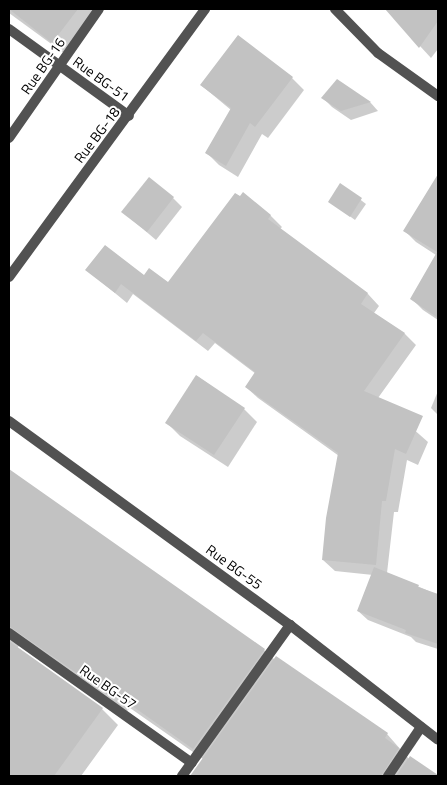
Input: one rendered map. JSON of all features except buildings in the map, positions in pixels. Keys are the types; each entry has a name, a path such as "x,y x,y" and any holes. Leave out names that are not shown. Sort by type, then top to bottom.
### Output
{"street":[{"name":"Rue BG-16","path":"9,138 99,9"},
{"name":"Rue BG-18","path":"9,277 129,116 205,9"},
{"path":"335,9 378,53 438,96"},
{"name":"Rue BG-51","path":"9,30 129,116"},
{"name":"Rue BG-55","path":"9,421 290,625 438,740"},
{"path":"182,776 290,625"},
{"name":"Rue BG-57","path":"9,633 192,763"},
{"path":"388,776 421,727"}]}
